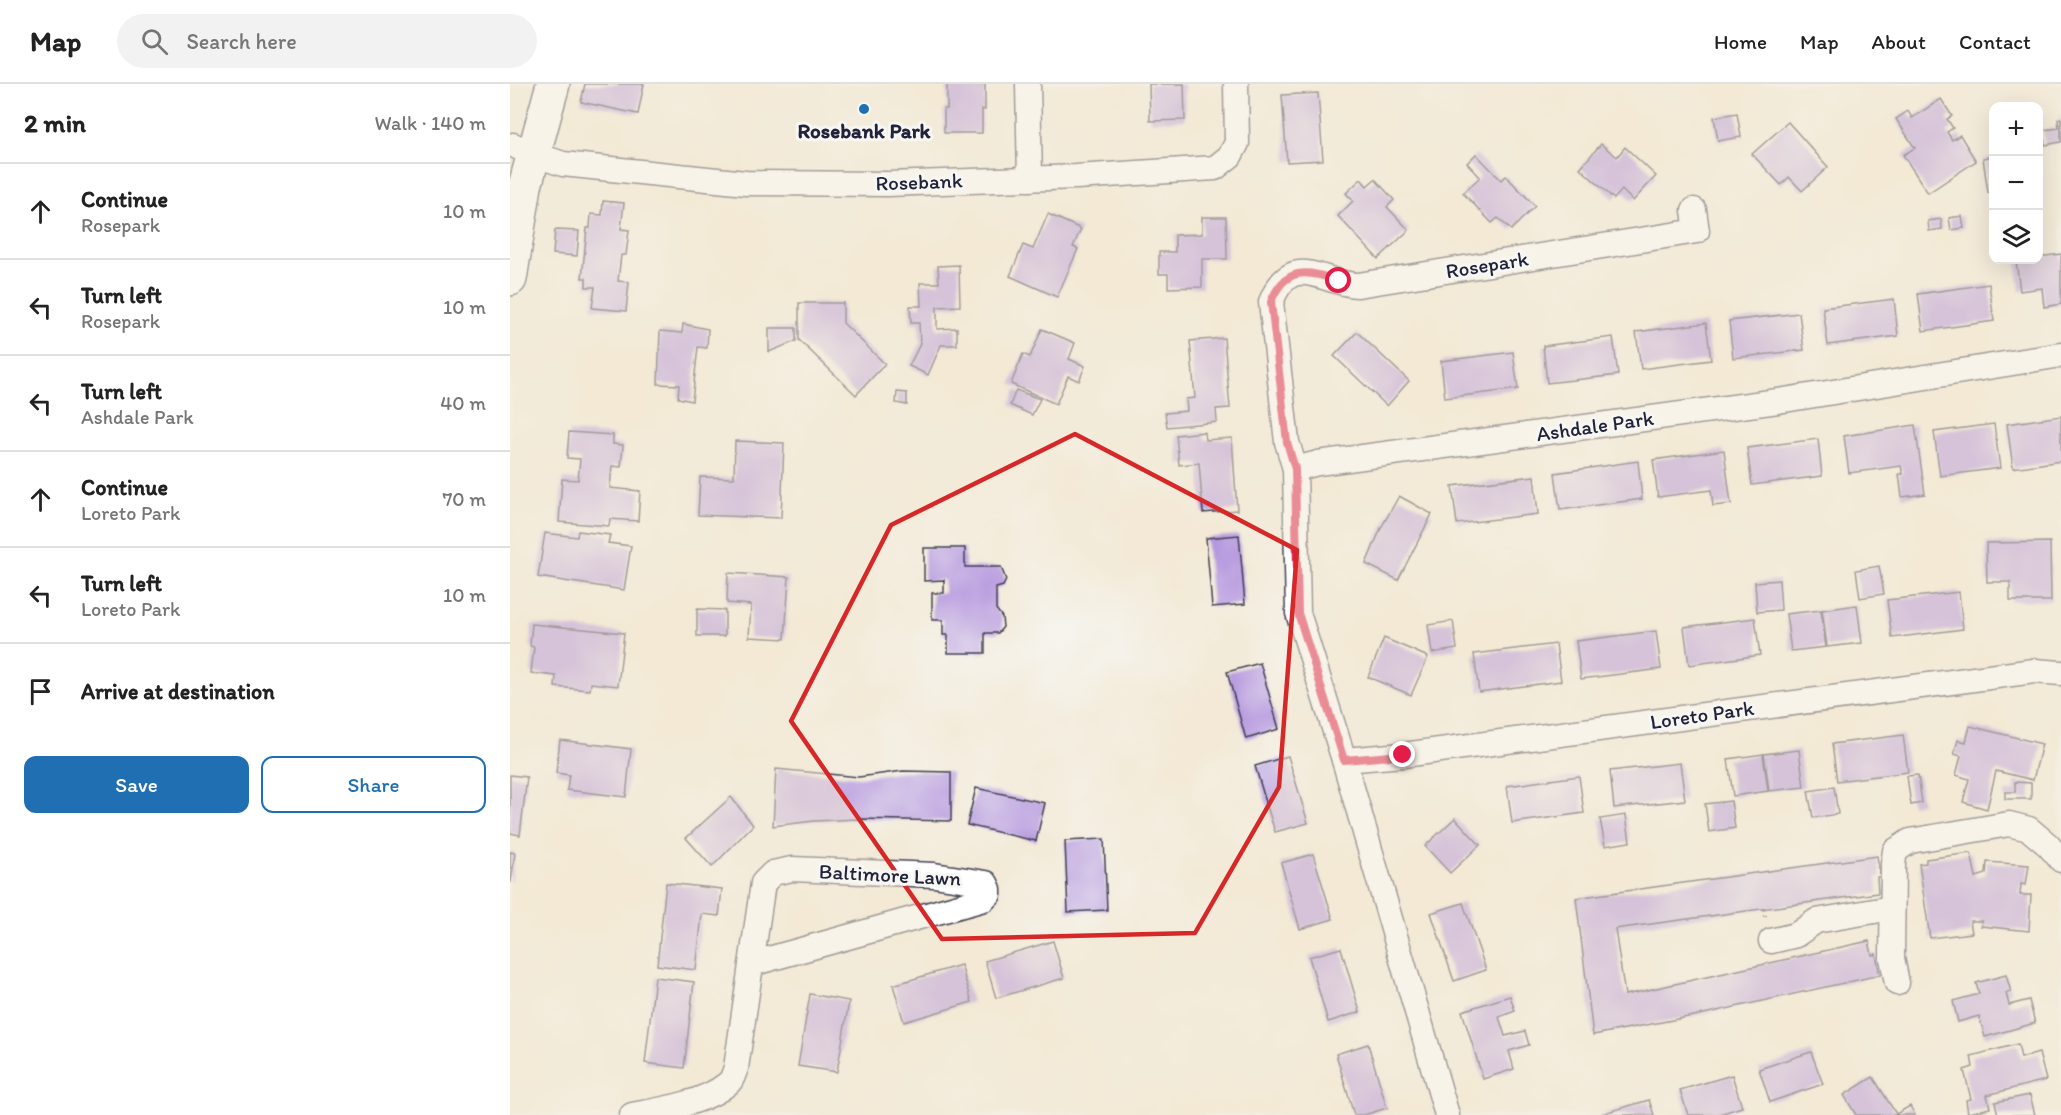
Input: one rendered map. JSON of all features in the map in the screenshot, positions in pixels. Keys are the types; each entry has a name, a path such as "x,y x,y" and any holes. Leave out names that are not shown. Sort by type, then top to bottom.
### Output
{"main road":[{"path":"510,279 517,206 525,186 523,149 553,84"}],"street":[{"path":"1028,84 1030,179"},
{"name":"Rosebank","path":"523,149 563,164 746,183 888,184 1030,179 1215,168 1230,156 1237,143 1236,84"},
{"name":"Rosepark","path":"1295,469 1287,442 1271,302 1281,283 1289,276 1307,272 1320,274 1349,285 1358,285 1685,233 1697,231 1694,210"},
{"name":"Ashdale Park","path":"1295,469 1330,461 1778,401 2061,355"},
{"path":"1295,469 1298,613 1344,760 1447,1115"},
{"name":"Loreto Park","path":"1344,760 1403,755 2034,671 2061,673"},
{"path":"1897,983 1892,958 1895,851 1910,841 2009,824 2030,829 2061,860"},
{"name":"Baltimore Lawn","path":"632,1115 651,1112 710,1095 729,1083 736,1068 763,883 773,873 792,869 934,875 977,880 986,883 989,888 989,894 984,899 752,964"},
{"path":"1771,941 1796,935 1816,921 1893,908"}],"highlighted area":[{"path":"1075,434 1297,550 1279,787 1195,933 942,939 791,721 891,525"}],"building":[{"path":"585,84 644,84 638,114 581,102"},
{"path":"947,84 985,84 982,133 944,133"},
{"path":"1149,84 1184,84 1185,120 1150,121"},
{"path":"1318,93 1323,160 1287,162 1282,95"},
{"path":"1941,99 1952,116 1947,119 1953,128 1947,132 1952,140 1960,135 1976,161 1928,193 1903,155 1915,148 1896,119 1908,111 1912,118"},
{"path":"1737,113 1741,137 1718,141 1714,117"},
{"path":"2061,118 2061,142 2045,145 2043,130 2059,128 2058,119"},
{"path":"1788,122 1828,167 1802,191 1789,177 1781,185 1752,154"},
{"path":"1601,144 1617,157 1625,147 1656,176 1633,201 1622,190 1614,199 1580,168"},
{"path":"1476,154 1501,180 1506,176 1535,206 1511,230 1498,218 1492,223 1463,193 1480,177 1467,163"},
{"path":"1989,157 1989,193 1988,193 1983,158"},
{"path":"1361,179 1367,186 1375,179 1394,200 1387,207 1409,230 1378,259 1338,216 1353,201 1346,193"},
{"path":"603,201 624,203 621,229 629,230 626,255 621,255 618,281 629,282 626,311 592,308 595,287 586,287 586,278 582,278 587,228 590,228 591,214 602,215"},
{"path":"1048,214 1081,229 1073,247 1078,249 1057,297 1010,276 1023,245 1033,249"},
{"path":"1962,216 1964,228 1951,230 1949,218"},
{"path":"1202,217 1226,217 1227,259 1202,259 1202,287 1168,288 1168,274 1159,274 1159,252 1175,252 1175,235 1202,234"},
{"path":"1941,219 1942,229 1929,231 1928,221"},
{"path":"555,230 579,231 577,256 553,254"},
{"path":"2061,254 2061,304 2044,307 2042,288 2020,291 2016,264 2043,264 2043,256"},
{"path":"959,265 960,306 937,307 937,329 957,328 957,345 941,345 928,375 909,366 920,344 919,323 911,323 910,306 921,306 920,283 939,283 938,266"},
{"path":"1989,284 1994,321 1923,331 1918,294"},
{"path":"1894,299 1898,336 1828,345 1823,308"},
{"path":"799,303 843,303 843,323 885,364 856,395 799,340"},
{"path":"1799,313 1804,350 1733,358 1729,321"},
{"path":"1706,323 1711,360 1641,369 1636,332"},
{"path":"683,324 708,329 707,348 698,347 692,401 678,398 679,385 658,384 660,331 682,333"},
{"path":"769,328 796,328 796,341 769,352"},
{"path":"1042,329 1075,343 1069,359 1085,366 1079,381 1068,376 1056,404 1011,384 1023,354 1030,357"},
{"path":"1357,332 1409,381 1387,406 1334,356"},
{"path":"1613,337 1618,375 1547,383 1543,346"},
{"path":"1224,338 1230,408 1216,409 1217,422 1167,427 1165,413 1187,411 1186,399 1195,398 1190,341"},
{"path":"1513,352 1518,389 1445,398 1441,361"},
{"path":"1016,390 1040,399 1032,415 1010,405"},
{"path":"897,392 907,393 907,405 896,403"},
{"path":"2061,416 2061,461 2013,468 2007,424"},
{"path":"1994,424 2000,468 1940,476 1934,432"},
{"path":"1915,425 1925,494 1902,497 1899,474 1903,474 1901,466 1849,473 1844,436"},
{"path":"569,432 613,435 613,444 623,445 621,467 612,466 610,488 640,491 638,521 610,519 609,526 559,522 562,479 578,480 580,459 567,458"},
{"path":"1204,432 1205,440 1232,438 1237,510 1203,513 1199,463 1179,465 1176,435"},
{"path":"1818,439 1822,476 1752,485 1747,448"},
{"path":"735,441 784,443 781,518 698,515 700,477 734,478"},
{"path":"1724,450 1731,504 1713,506 1711,490 1658,497 1653,460"},
{"path":"1638,461 1642,499 1560,510 1555,473"},
{"path":"1534,476 1538,514 1457,524 1452,486"},
{"path":"1399,496 1432,514 1398,580 1366,564 1381,528"},
{"path":"578,531 610,535 608,543 631,546 624,590 538,577 545,533 577,537"},
{"path":"1239,535 1245,604 1212,607 1206,538"},
{"path":"2050,542 2051,601 2010,601 2010,582 1987,582 1986,543"},
{"path":"924,548 965,548 965,567 1001,567 1006,580 1003,586 996,588 996,609 1002,617 1003,627 998,633 985,633 985,653 948,653 948,635 943,635 943,620 932,620 932,593 944,593 944,580 924,581"},
{"path":"1879,566 1884,594 1860,598 1856,570"},
{"path":"728,573 789,577 785,639 749,637 751,605 727,603"},
{"path":"1779,580 1781,610 1757,612 1755,582"},
{"path":"1959,592 1963,629 1892,638 1887,600"},
{"path":"1857,605 1862,643 1827,647 1822,610"},
{"path":"697,609 725,610 725,636 697,636"},
{"path":"1821,610 1826,647 1791,651 1786,614"},
{"path":"1755,618 1760,655 1689,665 1684,627"},
{"path":"1453,621 1457,649 1432,653 1428,625"},
{"path":"532,624 624,633 618,686 591,683 590,690 555,687 556,676 531,673 534,647 530,646"},
{"path":"1656,631 1661,669 1581,679 1576,641"},
{"path":"1384,638 1428,657 1411,695 1368,677"},
{"path":"1556,644 1561,681 1479,692 1474,654"},
{"path":"1260,663 1279,729 1246,739 1227,672"},
{"path":"1970,726 2042,744 2033,780 1996,771 1987,809 1963,802 1969,779 1956,775 1961,756 1954,754 1958,740 1966,742"},
{"path":"1903,735 1908,772 1837,781 1832,744"},
{"path":"560,740 631,749 626,797 567,790 569,775 556,773"},
{"path":"1799,750 1804,787 1769,791 1764,754"},
{"path":"1763,754 1768,791 1733,796 1728,759"},
{"path":"1288,756 1308,823 1275,832 1255,766"},
{"path":"1680,763 1685,800 1614,808 1610,771"},
{"path":"776,769 859,777 903,771 951,772 951,821 859,819 773,826"},
{"path":"510,775 527,777 520,835 510,833"},
{"path":"1918,775 1922,803 1911,805 1907,776"},
{"path":"1579,776 1584,813 1512,823 1507,786"},
{"path":"2015,782 2031,783 2031,799 2005,799 2005,792 2015,792"},
{"path":"1834,787 1838,814 1813,818 1808,791"},
{"path":"976,788 1045,803 1036,841 967,825"},
{"path":"731,797 753,825 712,867 686,838"},
{"path":"1731,801 1735,828 1709,832 1705,804"},
{"path":"1626,815 1630,842 1605,846 1600,819"},
{"path":"1455,818 1480,845 1450,873 1425,846"},
{"path":"1104,839 1107,910 1068,912 1065,841"},
{"path":"510,852 515,853 511,882 510,882"},
{"path":"1971,853 1976,877 1986,874 1987,862 2029,865 2026,885 2021,884 2020,895 2031,895 2029,931 1981,926 1982,921 1970,921 1972,933 1930,938 1919,864 1926,863 1926,859"},
{"path":"1313,854 1333,919 1300,929 1281,863"},
{"path":"1877,856 1880,877 1877,877 1878,893 1615,929 1625,995 1869,941 1872,955 1876,954 1880,975 1699,1015 1593,1035 1576,898"},
{"path":"666,883 722,889 719,916 702,914 696,970 657,965"},
{"path":"1463,903 1486,970 1454,981 1431,913"},
{"path":"1053,941 1064,978 996,998 985,961"},
{"path":"1341,948 1360,1012 1328,1022 1309,957"},
{"path":"961,965 972,1002 904,1022 893,985"},
{"path":"2006,975 2011,992 2006,993 2009,1005 2029,1000 2035,1023 1985,1037 1979,1016 1958,1022 1953,1001 1979,994 1976,983"},
{"path":"655,977 694,982 684,1068 645,1063"},
{"path":"810,994 849,1001 837,1072 798,1066"},
{"path":"1510,996 1515,1011 1499,1017 1505,1036 1525,1031 1529,1045 1509,1051 1514,1069 1483,1079 1462,1011"},
{"path":"1368,1044 1387,1108 1364,1115 1354,1115 1336,1054"},
{"path":"2018,1044 2021,1058 2039,1053 2046,1080 1987,1095 1990,1108 1968,1113 1966,1100 1971,1099 1964,1070 1973,1067 1971,1056"},
{"path":"1811,1052 1823,1084 1770,1102 1759,1069"},
{"path":"1732,1075 1742,1107 1716,1115 1688,1115 1680,1090"},
{"path":"1873,1077 1896,1114 1910,1106 1915,1115 1856,1115 1844,1095"},
{"path":"2030,1095 2035,1115 1998,1115 1995,1102"},
{"path":"1649,1100 1654,1115 1601,1115 1601,1114"}],"place":[{"name":"Rosebank Park","path":"864,109"}],"route":[{"path":"1339,281 1320,274 1298,273 1289,276 1281,283 1271,302 1287,442 1295,469 1298,613 1344,760 1403,755"}]}
